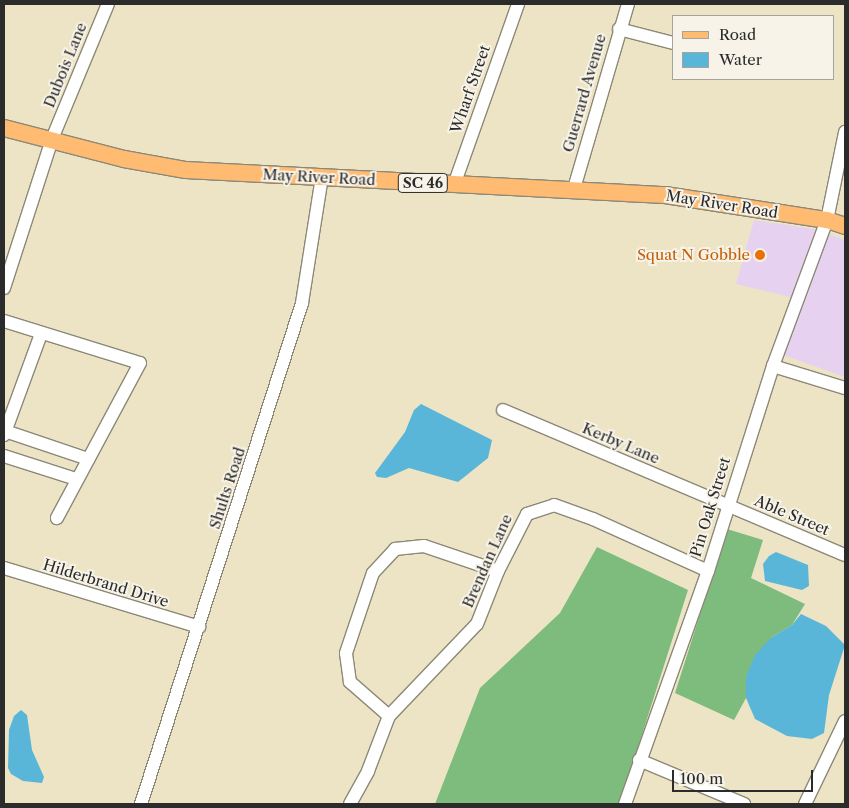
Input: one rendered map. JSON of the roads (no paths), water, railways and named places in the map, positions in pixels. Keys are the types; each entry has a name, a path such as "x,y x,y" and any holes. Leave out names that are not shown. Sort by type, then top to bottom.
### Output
{"main road":[{"name":"May River Road","path":"4,128 124,159 186,170 572,192 665,195 827,220 845,226"}],"street":[{"name":"Dubois Lane","path":"4,288 52,139 108,4"},
{"name":"Wharf Street","path":"454,185 518,4"},
{"name":"Guerrard Avenue","path":"572,192 628,4"},
{"path":"619,29 672,43"},
{"name":"Pin Oak Street","path":"625,804 639,760 708,571 727,505 773,366 827,220 845,132"},
{"name":"Shults Road","path":"141,804 302,303 322,177"},
{"path":"4,321 140,364 76,479 58,518"},
{"path":"41,334 4,433 88,459"},
{"path":"773,366 845,388"},
{"name":"Kerby Lane","path":"503,410 727,505"},
{"path":"4,456 76,479"},
{"name":"Brendan Lane","path":"350,804 368,771 389,716 477,624 498,571 527,514 554,505 594,519 708,571"},
{"name":"Able Street","path":"727,505 845,555"},
{"path":"389,716 350,682 346,653 373,573 395,549 424,546 498,571"},
{"name":"Hilderbrand Drive","path":"4,568 199,627"},
{"path":"805,804 845,721"},
{"path":"639,760 744,804"}],"water":[{"path":"421,404 492,440 488,458 458,482 409,468 386,478 377,477 375,473 405,432 414,410"},
{"path":"776,552 808,565 809,586 802,590 765,581 763,564 769,556"},
{"path":"801,614 826,626 845,645 829,695 824,733 812,739 787,736 755,719 746,698 746,677 755,655 772,637 792,625"},
{"path":"21,710 27,715 32,750 44,777 42,783 23,781 11,774 8,768 9,730 14,716"}],"place":[{"name":"Squat N Gobble","path":"760,255"}]}
